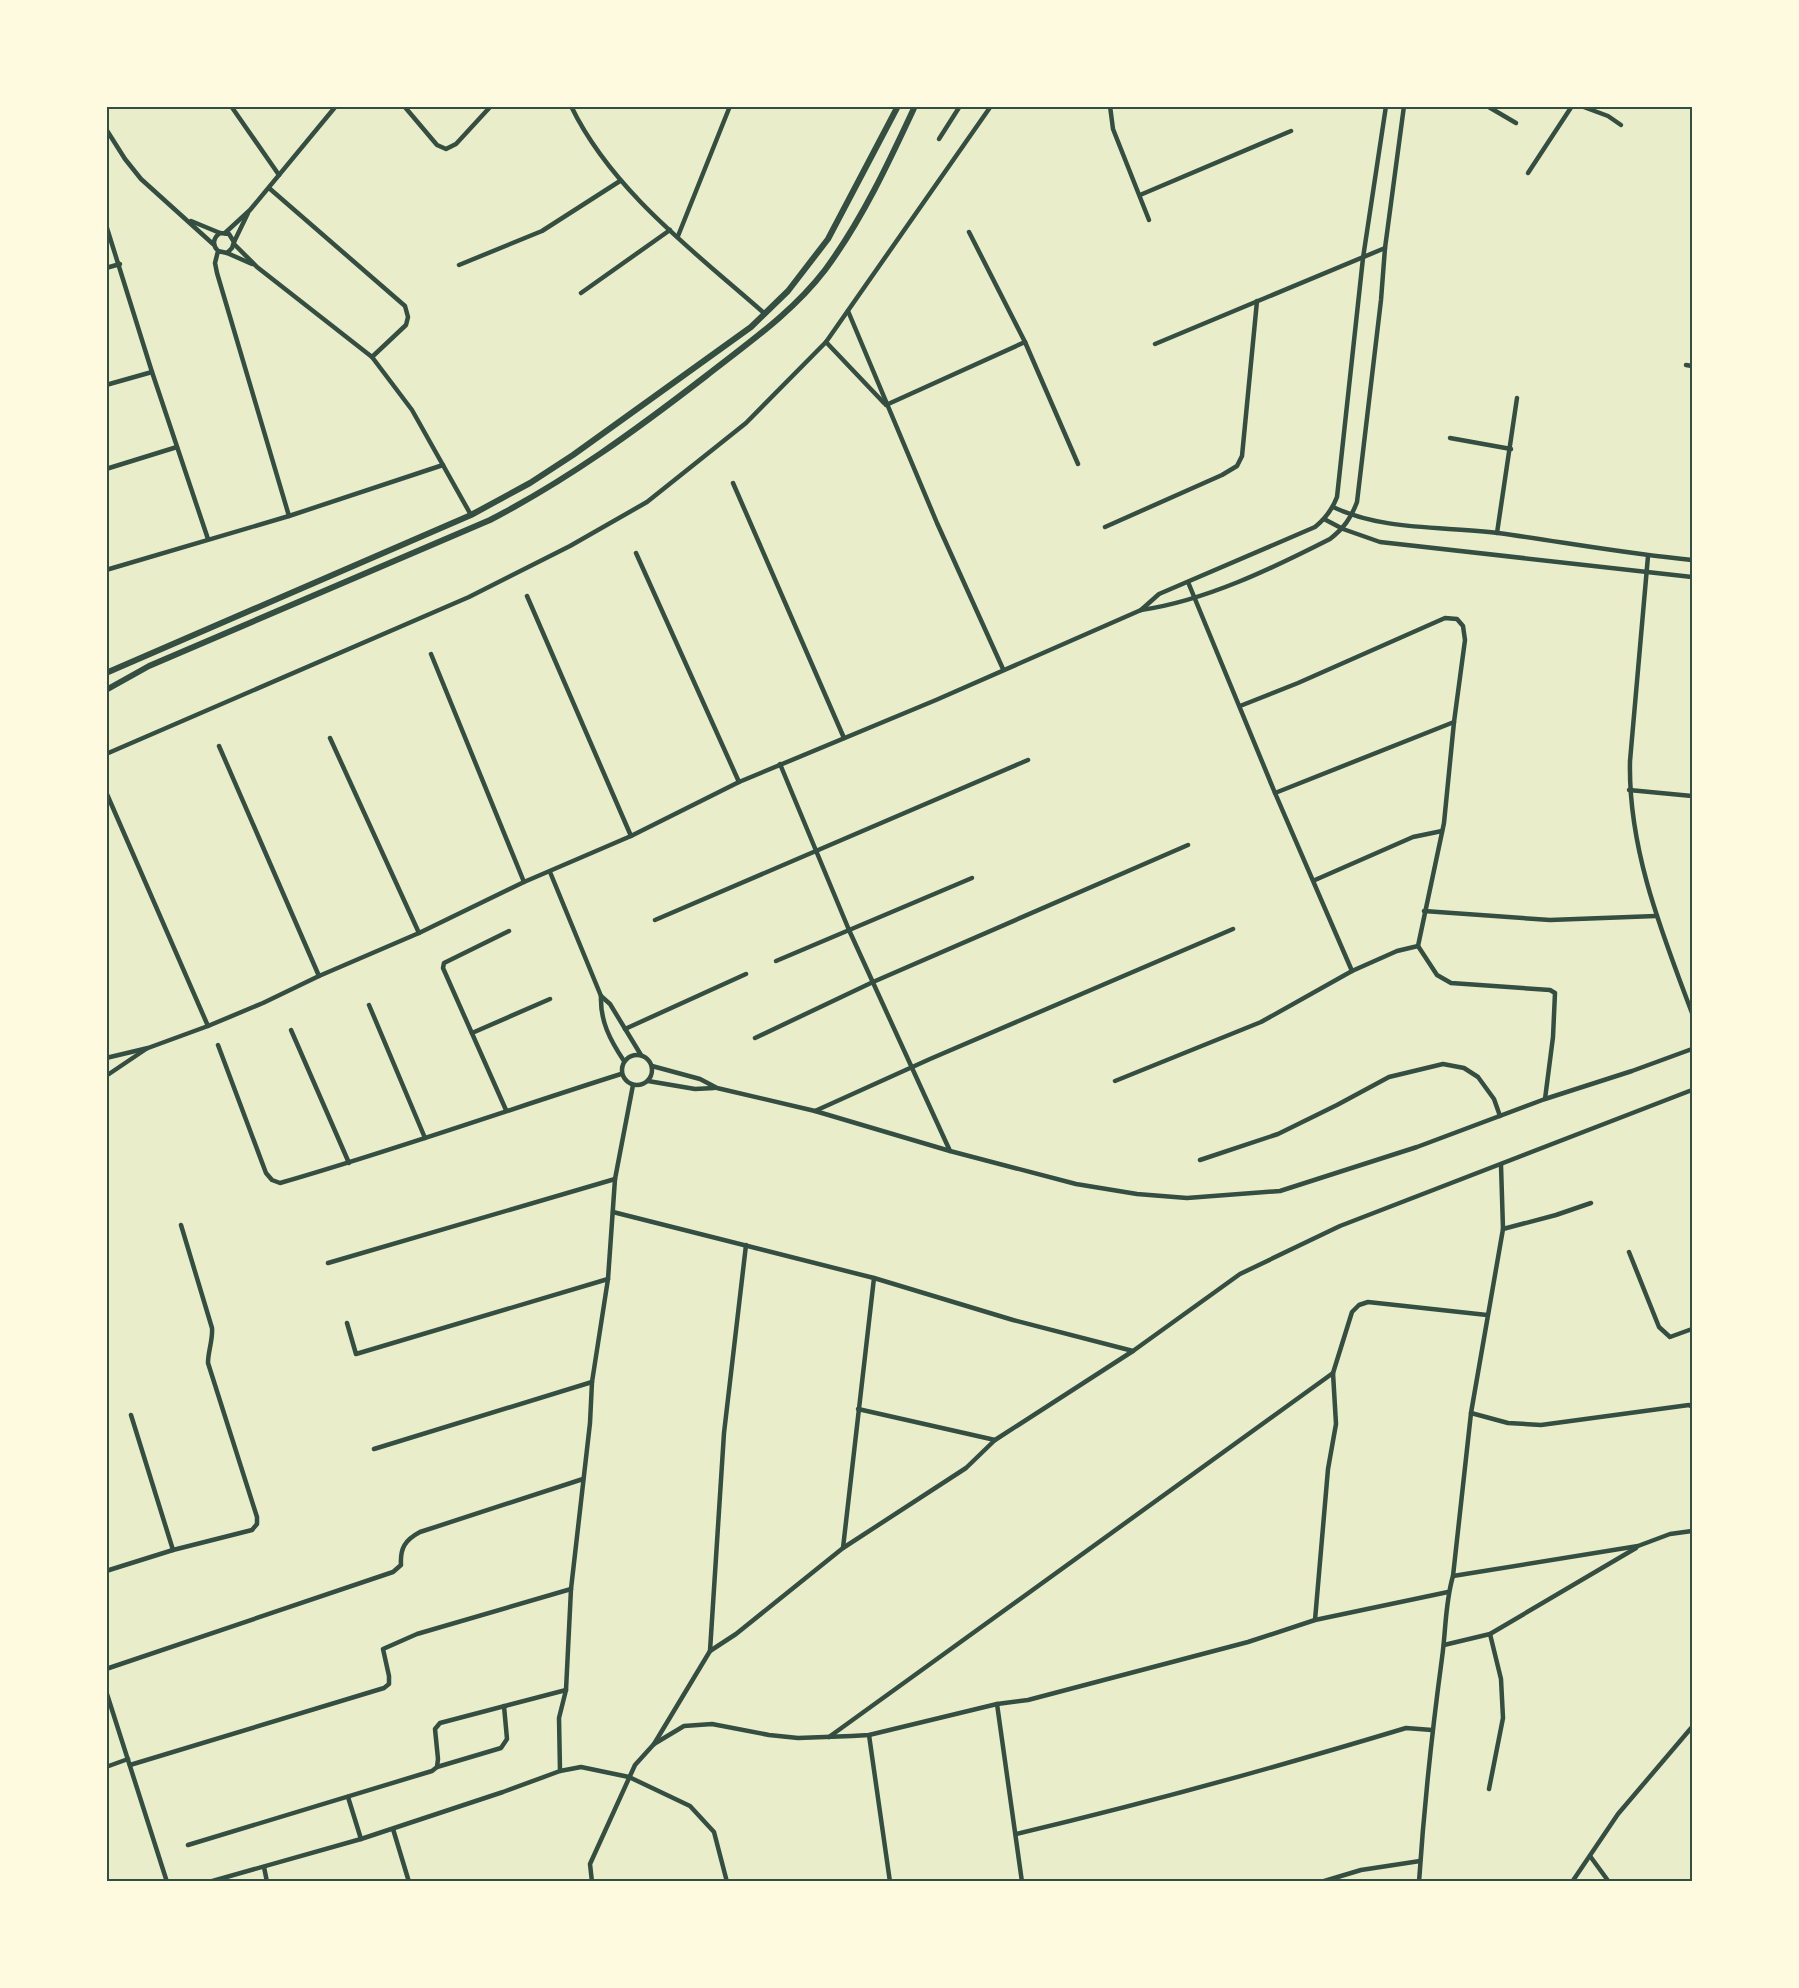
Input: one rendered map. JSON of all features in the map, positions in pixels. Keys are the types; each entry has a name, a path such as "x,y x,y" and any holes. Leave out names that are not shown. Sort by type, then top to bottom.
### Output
{"main road":[{"path":"106,673 471,515 530,483 573,455 751,327 788,291 828,239 898,106"},
{"path":"106,690 149,666 490,520 537,496 646,422 769,327 797,302 824,271 859,219 915,106"},
{"path":"573,455 581,468"}],"street":[{"path":"231,106 279,175"},
{"path":"213,244 216,236 249,210 269,188 336,106"},
{"path":"404,106 437,145 446,149 456,144 491,106"},
{"path":"571,106 583,132 620,181 670,230 765,314"},
{"path":"678,236 730,106"},
{"path":"939,139 960,106"},
{"path":"106,754 469,597 570,546 647,502 746,423 826,342 991,106"},
{"path":"1110,106 1113,129 1149,220"},
{"path":"1141,610 1159,594 1315,527 1333,507 1336,497 1362,258 1386,106"},
{"path":"106,1058 148,1047 208,1026 419,933 524,882 631,836 780,764 1141,610 1164,607 1235,583 1330,539 1343,529 1352,516 1356,502 1404,106"},
{"path":"1487,106 1516,123"},
{"path":"1528,173 1572,106"},
{"path":"1581,106 1608,116 1622,125"},
{"path":"106,129 141,179 186,218 218,251 257,267"},
{"path":"1140,195 1292,130"},
{"path":"459,265 542,231 620,181"},
{"path":"269,188 405,306 408,317 406,325 372,357"},
{"path":"227,253 249,210"},
{"path":"186,218 232,238 257,267 372,357 411,410 471,515"},
{"path":"106,225 208,539"},
{"path":"581,293 670,230"},
{"path":"969,232 1025,342 1078,464"},
{"path":"1155,344 1385,248"},
{"path":"218,251 215,263 217,273 289,516"},
{"path":"106,268 120,264"},
{"path":"1106,527 1222,476 1237,466 1242,456 1257,301"},
{"path":"848,311 937,523 1004,669"},
{"path":"826,342 886,405"},
{"path":"886,405 1025,342"},
{"path":"1686,365 1692,366"},
{"path":"106,385 152,372"},
{"path":"1497,533 1517,398"},
{"path":"1450,438 1511,449"},
{"path":"106,469 177,447"},
{"path":"106,570 289,516 443,465"},
{"path":"733,483 844,738"},
{"path":"1333,507 1352,516 1381,522 1497,533 1648,556 1692,560"},
{"path":"1324,519 1343,529 1380,542 1692,577"},
{"path":"636,553 739,782"},
{"path":"1648,556 1629,790 1645,876 1656,916 1692,1013"},
{"path":"1188,582 1275,793 1353,971"},
{"path":"527,596 631,836"},
{"path":"1240,706 1445,618 1457,619 1463,626 1465,640 1442,831 1418,946 1437,975 1451,983 1550,990 1555,993 1553,1037 1545,1099"},
{"path":"431,654 524,882"},
{"path":"1275,793 1454,722"},
{"path":"330,738 419,933"},
{"path":"219,746 319,976"},
{"path":"655,920 1028,760"},
{"path":"780,764 849,930 950,1151"},
{"path":"1629,790 1692,796"},
{"path":"106,792 208,1026"},
{"path":"1315,880 1413,837 1442,831"},
{"path":"755,1038 873,982 1188,845"},
{"path":"550,872 601,996 610,1004 640,1055"},
{"path":"776,961 972,878"},
{"path":"1424,911 1550,920 1656,916"},
{"path":"816,1111 1233,929"},
{"path":"506,1110 445,974 444,963 508,931"},
{"path":"1115,1081 1262,1022 1353,971 1396,951 1418,946"},
{"path":"625,1029 746,974"},
{"path":"601,996 600,1010 605,1027 624,1061"},
{"path":"472,1034 550,999"},
{"path":"369,1005 425,1138"},
{"path":"291,1030 349,1163"},
{"path":"218,1045 266,1173 272,1180 280,1183 349,1163 621,1074"},
{"path":"106,1076 148,1047"},
{"path":"652,1066 700,1079 717,1088 816,1111 950,1151 1076,1184 1137,1194 1187,1198 1280,1191 1417,1147 1545,1099 1632,1071 1692,1048"},
{"path":"631,1055 640,1055 648,1059 652,1066 652,1074 648,1081 641,1085 633,1085 621,1074 624,1061 631,1055"},
{"path":"1200,1160 1278,1134 1337,1106 1389,1077 1443,1064 1464,1068 1478,1077 1494,1099 1500,1116"},
{"path":"648,1081 695,1089 717,1088"},
{"path":"560,1771 559,1718 566,1690 570,1589 591,1424 592,1382 608,1279 615,1179 633,1085"},
{"path":"590,1881 590,1864 634,1765 654,1744 710,1651 736,1634 843,1548 966,1468 995,1440 1133,1351 1240,1274 1340,1226 1692,1090"},
{"path":"1419,1881 1432,1730 1444,1645 1448,1592 1453,1576 1471,1413 1486,1315 1503,1229 1501,1165"},
{"path":"328,1263 615,1179"},
{"path":"1503,1229 1591,1203"},
{"path":"613,1212 874,1278 1013,1320 1133,1351"},
{"path":"106,1571 173,1550 252,1530 257,1524 257,1517 208,1363 212,1328 181,1225"},
{"path":"710,1651 724,1433 746,1245"},
{"path":"1629,1252 1659,1327 1670,1337 1692,1329"},
{"path":"843,1548 874,1278"},
{"path":"347,1323 356,1354 608,1279"},
{"path":"1315,1620 1328,1469 1336,1424 1333,1373 1352,1312 1359,1305 1368,1302 1486,1315"},
{"path":"829,1737 1333,1373"},
{"path":"374,1449 592,1382"},
{"path":"1471,1413 1508,1424 1541,1425 1689,1405 1692,1407"},
{"path":"858,1409 995,1440"},
{"path":"131,1415 173,1550"},
{"path":"106,1669 393,1572 401,1565 402,1546 420,1532 583,1479"},
{"path":"1444,1645 1490,1634 1638,1546 1670,1534 1692,1531"},
{"path":"1453,1576 1638,1546"},
{"path":"130,1765 384,1688 389,1684 389,1677 383,1649 417,1634 570,1589"},
{"path":"654,1744 684,1726 712,1724 768,1735 798,1738 869,1734 997,1704 1028,1700 1236,1645 1315,1620 1448,1592"},
{"path":"1489,1790 1503,1718 1501,1679 1490,1634"},
{"path":"437,1767 435,1729 440,1723 566,1690"},
{"path":"106,1691 167,1881"},
{"path":"997,1704 1022,1881"},
{"path":"188,1845 501,1748 507,1739 504,1706"},
{"path":"1572,1881 1618,1814 1692,1727"},
{"path":"1016,1834 1231,1780 1406,1728 1432,1730"},
{"path":"869,1734 890,1881"},
{"path":"106,1767 128,1759"},
{"path":"209,1881 361,1839 560,1771 580,1767 629,1777 690,1806 714,1832 727,1881"},
{"path":"348,1797 361,1839"},
{"path":"393,1829 409,1881"},
{"path":"1590,1856 1609,1881"},
{"path":"1322,1881 1361,1870 1420,1861"},
{"path":"264,1867 267,1881"}]}
